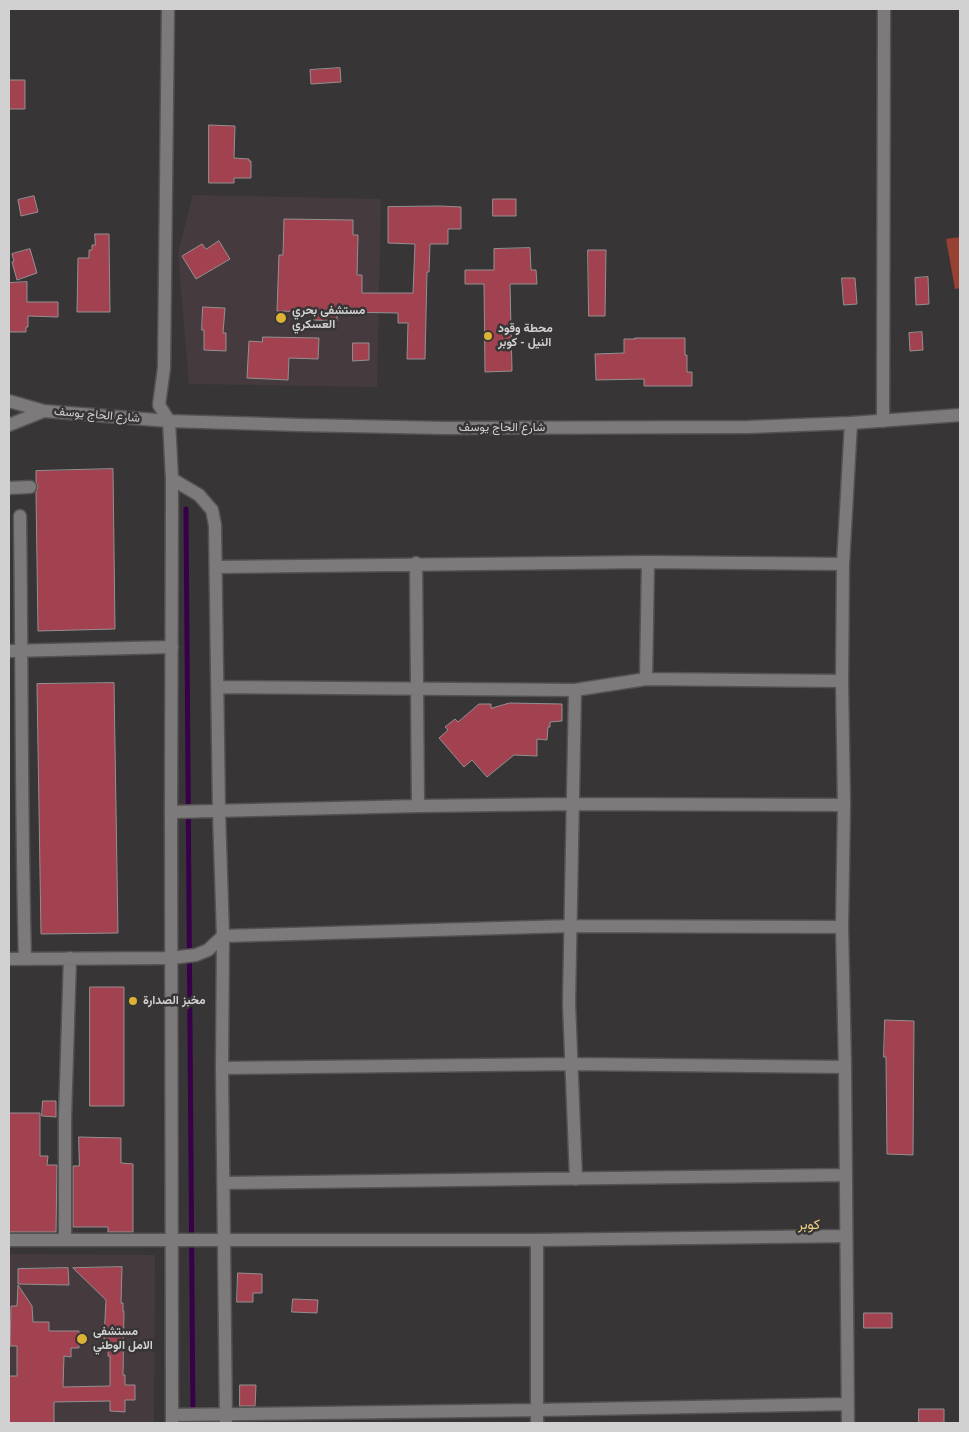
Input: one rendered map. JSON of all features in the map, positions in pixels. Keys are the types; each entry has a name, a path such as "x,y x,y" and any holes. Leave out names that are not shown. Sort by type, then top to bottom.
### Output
{"street":[{"path":"168,9 164,358 159,404 169,421 172,479 176,957 171,1239 176,1418 201,1415 226,1419 537,1417 847,1404"},
{"path":"883,421 884,9"},
{"name":"شارع الحاج يوسف","path":"9,401 44,411 169,421 445,428 748,427 851,423 960,415"},
{"name":"شارع الحاج يوسف","path":"9,425 44,411"},
{"path":"848,1423 842,928 844,805 842,682 843,564 851,423"},
{"path":"172,479 199,496 212,510 215,525 219,812 223,936 222,1068 226,1419"},
{"path":"9,488 30,487"},
{"path":"20,516 15,651 26,959"},
{"path":"216,567 648,562 843,564"},
{"path":"646,679 648,562"},
{"path":"416,564 418,806"},
{"path":"15,651 172,647"},
{"path":"217,687 575,690 646,679 842,682"},
{"path":"575,690 569,1003 576,1179"},
{"path":"175,812 573,804 844,805"},
{"path":"9,959 176,957 196,955 208,950 223,936 571,926 842,928"},
{"path":"66,1240 65,1118 70,958"},
{"path":"222,1068 571,1064 845,1067"},
{"path":"223,1183 846,1175"},
{"path":"9,1240 537,1240 846,1236"},
{"path":"537,1240 537,1417"}],"shaded area":[{"name":"مستشفى بحري العسكري","path":"193,195 381,199 377,387 189,384 178,253"},
{"path":"960,237 960,288 955,289 946,239"},
{"name":"مستشفى الامل الوطني","path":"9,1254 155,1255 154,1423 9,1423"}],"building":[{"path":"340,68 341,82 311,84 310,70"},
{"path":"9,80 25,80 25,109 9,109"},
{"path":"209,125 235,126 234,158 249,159 251,161 251,178 234,178 234,183 209,183"},
{"path":"34,196 38,212 21,216 18,200"},
{"path":"493,199 516,199 516,216 493,216"},
{"path":"388,207 461,207 461,229 448,229 448,244 430,244 429,272 427,272 425,359 407,359 408,323 398,323 398,313 337,312 337,321 314,320 314,312 277,311 279,255 283,255 284,219 353,220 353,235 358,235 357,275 362,275 362,293 413,293 415,244 388,243"},
{"path":"95,234 109,234 110,312 77,312 78,258 89,258 89,250 92,250 92,245 95,245"},
{"path":"219,241 230,259 196,279 182,256 202,244 206,249"},
{"path":"530,248 531,270 536,270 537,284 510,284 512,371 485,372 484,284 465,284 465,270 494,270 494,249"},
{"path":"30,249 37,273 17,280 12,262 14,261 12,254"},
{"path":"588,250 606,250 605,316 589,316"},
{"path":"928,277 929,304 916,305 915,278"},
{"path":"842,278 855,278 857,304 844,305"},
{"path":"27,282 27,302 58,302 58,317 28,316 26,332 9,332 9,283"},
{"path":"203,307 225,308 223,333 226,333 226,351 204,350 204,330 202,330"},
{"path":"922,332 923,350 910,351 909,333"},
{"path":"263,337 319,338 318,359 289,358 288,380 247,378 249,341 262,342"},
{"path":"685,338 687,372 692,372 692,386 644,386 644,379 596,380 595,354 624,353 624,339"},
{"path":"353,343 369,343 369,360 353,361"},
{"path":"113,469 115,629 38,631 36,492 38,487 36,471"},
{"path":"114,683 118,933 41,934 37,684"},
{"path":"510,703 562,704 562,721 550,722 547,740 537,739 537,756 514,755 487,777 472,760 464,767 439,738 448,730 445,727 455,719 458,722 479,704 491,704 491,708"},
{"path":"90,987 124,987 124,1106 90,1106"},
{"path":"885,1020 914,1021 913,1155 887,1154 886,1057 884,1057"},
{"path":"43,1101 56,1101 56,1117 42,1116"},
{"path":"9,1113 40,1113 40,1156 48,1156 47,1165 57,1165 56,1232 9,1232"},
{"path":"79,1137 121,1138 121,1163 133,1164 133,1232 108,1232 108,1227 73,1227 73,1166 79,1166"},
{"path":"122,1267 121,1303 123,1303 124,1311 123,1375 125,1375 125,1385 135,1385 135,1400 125,1400 125,1412 110,1411 110,1401 54,1402 54,1423 9,1423 9,1376 17,1376 17,1346 10,1346 11,1306 17,1306 18,1285 32,1306 33,1322 49,1322 49,1331 79,1331 79,1348 71,1348 71,1357 64,1356 63,1387 110,1386 109,1339 104,1339 106,1300 73,1268"},
{"path":"68,1268 69,1285 18,1284 18,1269"},
{"path":"238,1273 262,1274 262,1293 253,1293 253,1302 237,1302"},
{"path":"293,1299 318,1300 317,1313 292,1312"},
{"path":"864,1313 892,1313 892,1328 864,1328"},
{"path":"240,1385 256,1385 255,1406 240,1406"},
{"path":"919,1409 944,1409 944,1423 919,1423"}],"waterway":[{"path":"186,509 193,1423"}],"place":[{"name":"مستشفى بحري العسكري","path":"281,318"},
{"name":"محطة وقود النيل - كوبر","path":"488,336"},
{"name":"مخبز الصدارة","path":"133,1001"},
{"name":"مستشفى الامل الوطني","path":"82,1339"}],"district":[{"name":"كوبر","path":"809,1225"}]}
